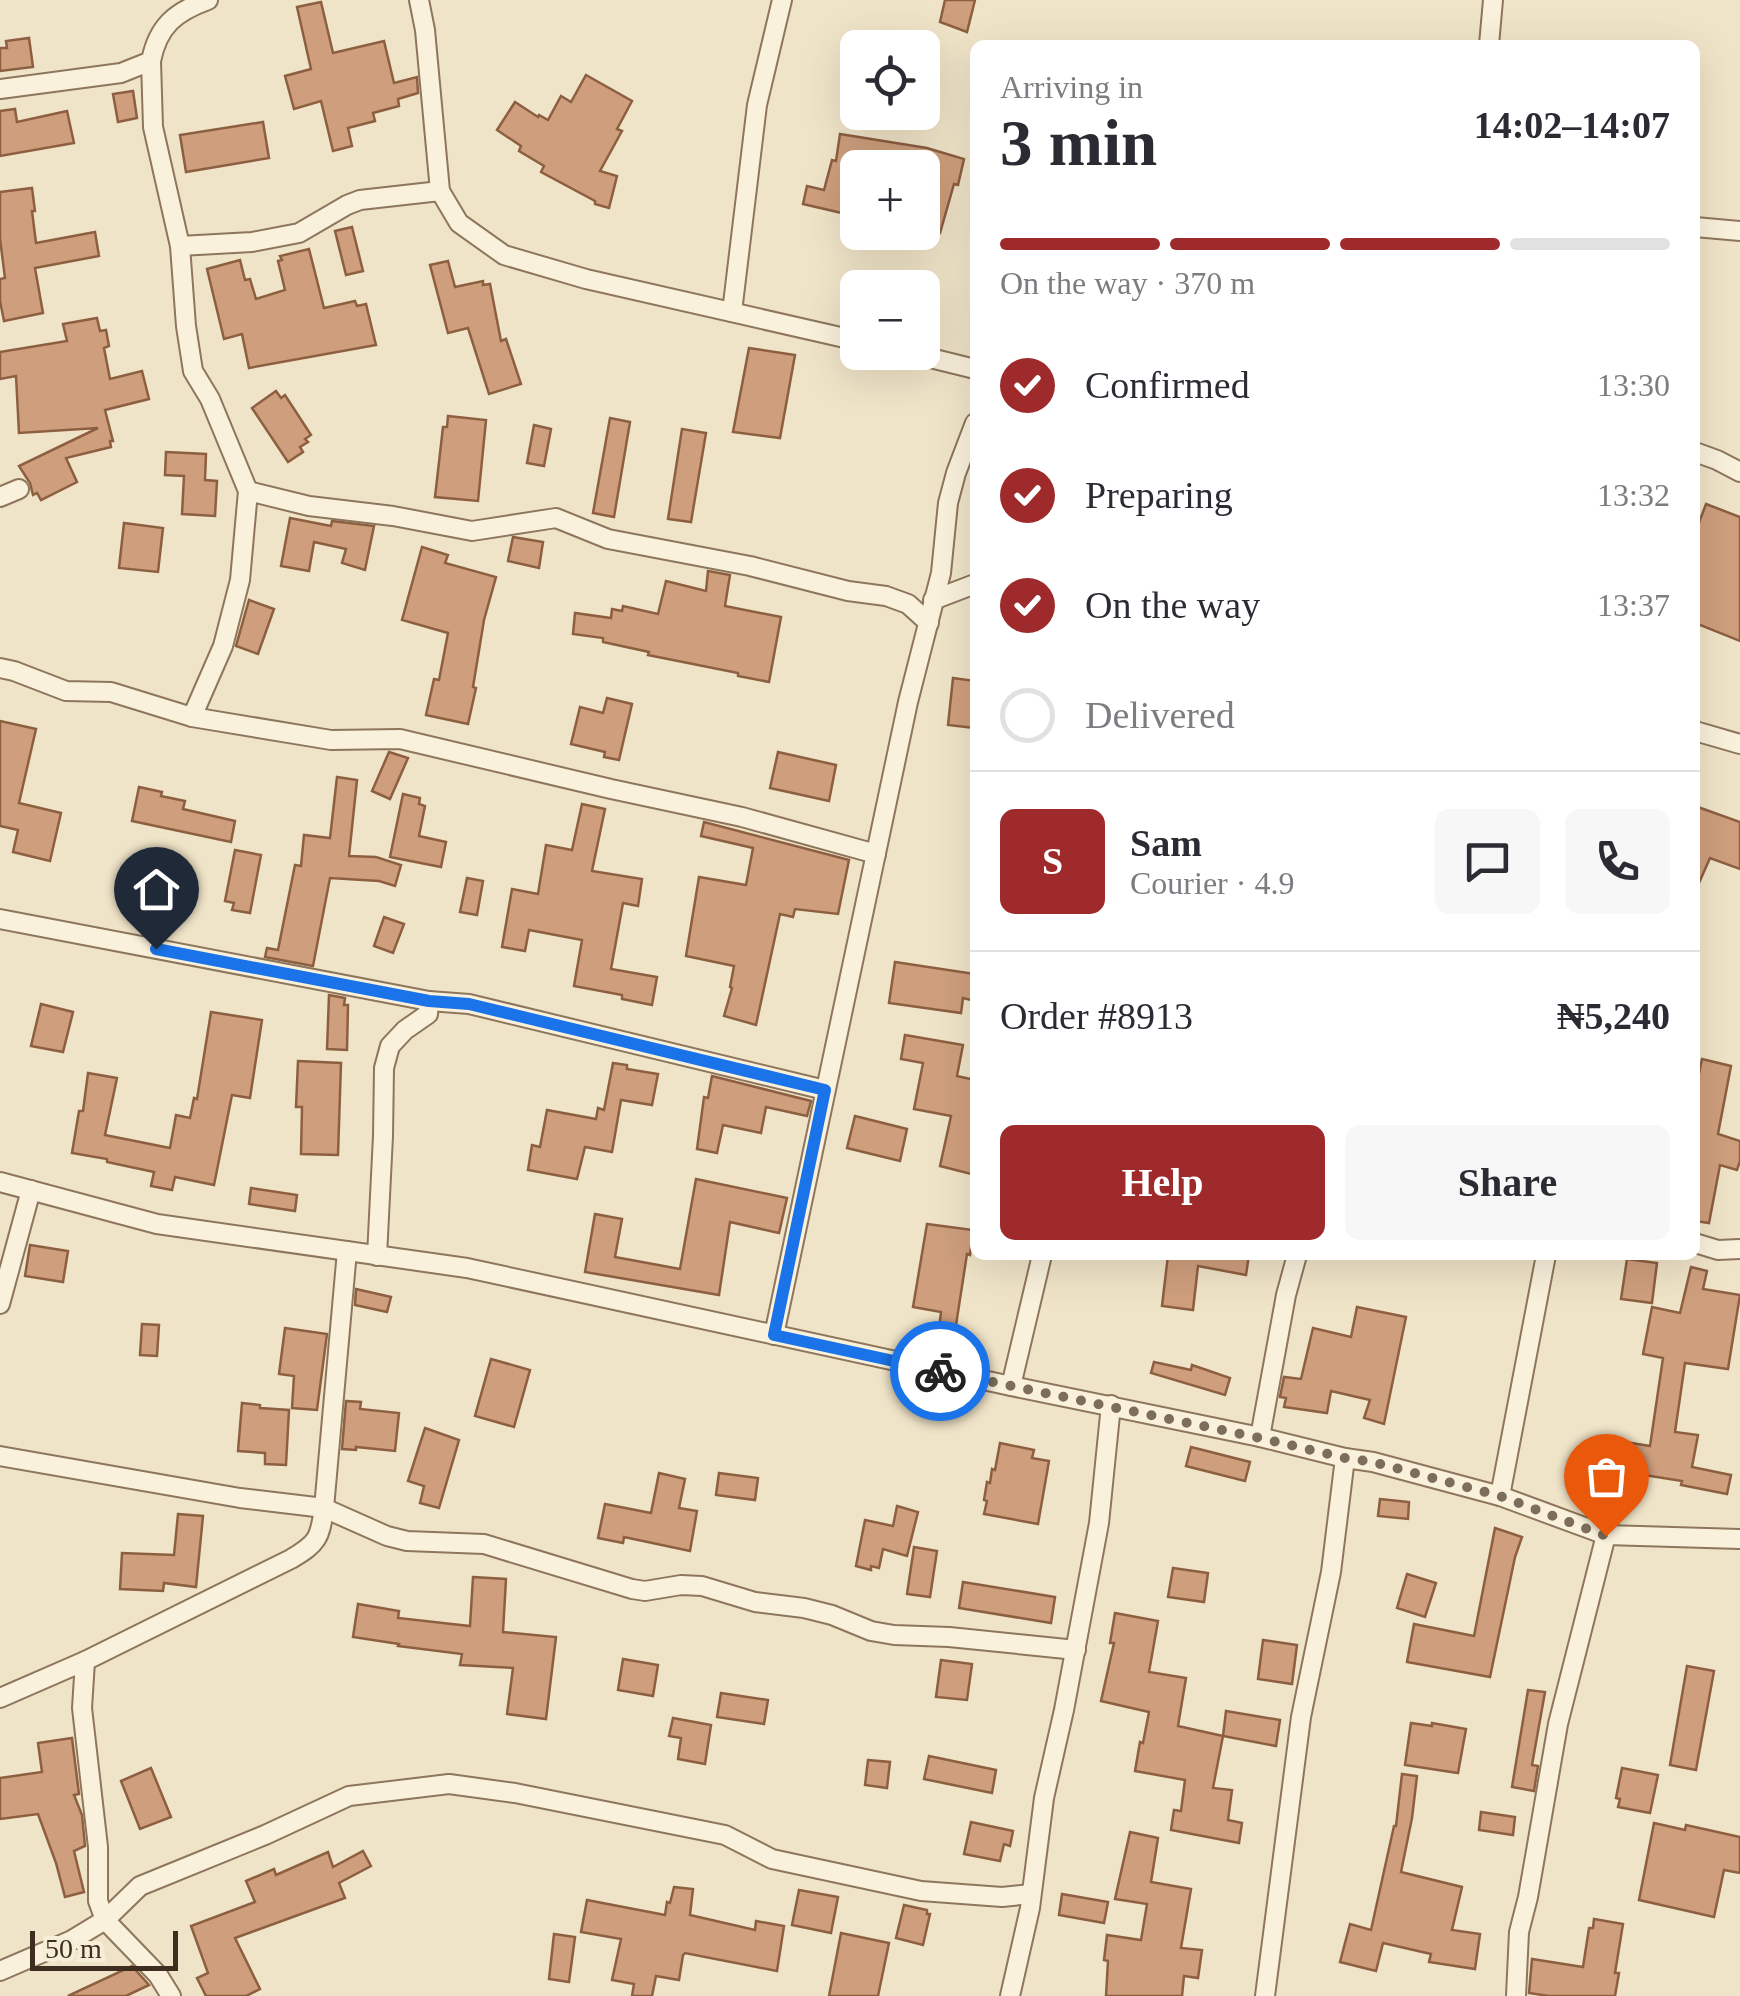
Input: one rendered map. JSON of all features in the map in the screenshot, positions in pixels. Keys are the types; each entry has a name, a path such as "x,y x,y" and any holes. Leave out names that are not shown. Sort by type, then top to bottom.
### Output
{"street":[{"path":"192,717 223,646 240,580 248,491 210,399 193,370 180,246 153,127 151,61 156,38 176,15 208,0"},
{"path":"419,0 440,191 459,223 504,255 586,279 840,337"},
{"path":"732,312 757,105 782,0"},
{"path":"1490,40 1493,0"},
{"path":"0,89 121,73 151,61"},
{"path":"180,246 252,242 299,232 360,200 440,191"},
{"path":"1700,228 1740,231"},
{"path":"940,360 970,367"},
{"path":"774,1335 908,702 941,573 948,503 970,436"},
{"path":"1700,454 1740,472"},
{"path":"0,496 18,489"},
{"path":"248,491 310,506 472,531 556,518 608,538 813,580 848,592 886,596 908,604 928,623"},
{"path":"932,600 970,586"},
{"path":"0,668 66,691 110,692 192,717 331,740 400,740 742,818 876,854"},
{"path":"1700,732 1740,744"},
{"path":"0,919 429,1001 469,1004 825,1090"},
{"path":"376,1256 384,1068 390,1046 428,1014 429,1001"},
{"path":"0,1182 156,1224 467,1268 1373,1462 1500,1496 1606,1536 1740,1540"},
{"path":"0,1304 31,1190"},
{"path":"1700,1244 1718,1250 1740,1248"},
{"path":"0,1698 86,1661 313,1546 320,1534 324,1508 347,1252"},
{"path":"1011,1386 1041,1260"},
{"path":"1260,1438 1296,1260"},
{"path":"1500,1496 1545,1260"},
{"path":"1010,1996 1032,1894 1044,1798 1099,1522 1110,1406"},
{"path":"0,1456 240,1498 324,1508 387,1536 484,1544 632,1589 702,1586 755,1602 832,1615 871,1631 894,1635 1076,1650"},
{"path":"1265,1996 1302,1717 1331,1572 1345,1458"},
{"path":"1516,1996 1519,1932 1558,1724 1606,1536"},
{"path":"86,1661 82,1708 98,1847 98,1901 104,1920 158,1975 171,1996"},
{"path":"0,1971 72,1940 104,1920 140,1886 349,1796 449,1784 532,1796 724,1836 772,1859 921,1890 1002,1896 1032,1894"}],"building":[{"path":"945,0 975,0 967,32 940,22"},
{"path":"321,2 333,53 384,41 394,83 417,77 418,93 398,99 399,106 373,113 375,121 348,128 352,146 333,151 321,101 294,109 285,76 311,69 297,7"},
{"path":"29,38 33,67 0,71 0,48 7,48 6,41"},
{"path":"586,75 632,101 617,129 622,131 600,171 617,176 609,208 595,204 541,172 544,166 519,151 521,146 497,130 515,102 548,120 561,96 571,102"},
{"path":"133,91 137,118 118,122 113,94"},
{"path":"15,109 17,122 67,111 74,143 0,156 0,111"},
{"path":"263,122 269,158 186,172 180,135"},
{"path":"840,134 934,150 840,150 840,213 803,204 807,186 824,190 832,160 836,161"},
{"path":"940,152 964,159 958,185 954,184 940,233"},
{"path":"32,188 36,243 95,232 99,256 35,268 43,313 4,321 0,301 0,279 5,278 0,192"},
{"path":"352,227 363,271 346,275 335,231"},
{"path":"309,249 324,308 355,301 357,306 366,304 376,345 249,368 242,334 224,339 207,269 240,260 256,299 285,290 280,256"},
{"path":"448,261 455,287 483,281 483,285 490,284 501,341 506,339 521,384 489,394 468,328 448,333 430,265"},
{"path":"97,318 100,331 106,330 109,346 104,348 110,379 142,371 149,399 105,410 111,447 66,458 77,482 41,500 37,493 33,495 19,466 98,428 19,433 16,376 0,379 0,352 67,341 63,324"},
{"path":"749,348 795,355 780,438 733,432"},
{"path":"276,391 281,398 285,395 311,435 300,447 303,452 288,462 252,408"},
{"path":"448,416 486,420 478,501 435,497 443,427 447,427"},
{"path":"610,418 630,422 614,517 593,513"},
{"path":"534,425 551,429 544,466 527,463"},
{"path":"682,429 706,433 691,522 668,519"},
{"path":"166,452 206,454 205,480 217,481 215,516 182,514 184,476 165,475"},
{"path":"1706,504 1740,517 1740,641 1700,625 1700,520"},
{"path":"290,518 331,526 332,521 374,526 365,570 342,563 346,549 314,542 309,571 281,566"},
{"path":"124,523 163,528 158,572 119,568"},
{"path":"513,537 543,542 539,568 508,561"},
{"path":"422,547 448,555 445,563 496,577 484,620 468,724 426,715 434,679 439,680 448,633 402,620"},
{"path":"708,571 730,575 725,606 781,617 769,682 648,655 649,652 603,642 603,638 573,634 575,613 611,618 612,609 622,611 623,606 658,614 666,581 706,591"},
{"path":"249,600 274,609 258,654 236,646"},
{"path":"953,678 970,680 970,727 948,725"},
{"path":"607,698 632,704 619,760 604,757 605,752 571,744 580,707 603,713"},
{"path":"0,721 36,729 19,803 61,813 50,861 13,852 18,830 0,826"},
{"path":"389,752 408,758 390,799 372,791"},
{"path":"778,752 836,765 829,801 770,788"},
{"path":"337,777 357,780 349,856 376,857 401,865 395,886 379,881 330,878 313,966 265,957 267,948 278,950 295,865 301,866 304,835 330,838"},
{"path":"139,787 185,801 183,809 235,821 231,842 132,821"},
{"path":"403,794 420,798 419,804 425,806 419,836 446,842 441,867 390,857"},
{"path":"582,804 605,809 592,871 642,879 638,906 623,903 611,969 657,977 652,1005 574,986 582,940 529,930 525,951 502,947 512,889 538,894 546,845 572,850"},
{"path":"1700,808 1740,822 1740,869 1710,858 1700,881"},
{"path":"704,822 849,860 838,914 795,909 793,917 780,914 756,1025 724,1016 734,966 686,956 699,877 746,885 753,848 701,836"},
{"path":"235,850 261,855 250,913 232,910 234,903 225,901"},
{"path":"467,878 483,881 477,915 460,912"},
{"path":"384,917 404,924 393,953 374,946"},
{"path":"895,962 970,973 970,1000 963,998 961,1013 889,1003"},
{"path":"329,995 345,998 344,1005 348,1005 347,1050 327,1049"},
{"path":"41,1004 73,1012 63,1052 31,1046"},
{"path":"211,1012 262,1020 250,1098 232,1095 214,1185 175,1177 172,1190 151,1186 154,1172 72,1153 88,1073 117,1078 105,1135 170,1148 176,1115 190,1118 194,1098 197,1099"},
{"path":"905,1035 963,1045 957,1076 970,1079 970,1174 940,1166 951,1116 914,1109 923,1063 901,1059"},
{"path":"1702,1059 1731,1066 1718,1134 1740,1141 1737,1170 1720,1165 1709,1223 1700,1222"},
{"path":"298,1061 341,1063 338,1155 301,1154 302,1107 296,1107"},
{"path":"613,1063 658,1074 652,1105 621,1100 612,1152 585,1147 577,1179 528,1170 532,1145 540,1147 547,1110 596,1119 598,1108 604,1110"},
{"path":"712,1076 811,1101 807,1116 766,1107 761,1133 723,1125 717,1153 697,1149 704,1097 708,1098"},
{"path":"855,1116 907,1129 900,1161 847,1148"},
{"path":"696,1179 787,1198 779,1233 730,1222 719,1295 585,1272 595,1214 622,1219 615,1257 680,1269"},
{"path":"251,1188 297,1195 295,1211 249,1204"},
{"path":"927,1224 970,1230 970,1255 967,1254 954,1338 938,1336 941,1312 913,1307"},
{"path":"30,1245 68,1251 63,1282 25,1276"},
{"path":"1167,1260 1248,1260 1246,1275 1198,1266 1193,1310 1162,1306"},
{"path":"1627,1260 1657,1263 1652,1303 1621,1299"},
{"path":"1691,1267 1707,1271 1703,1289 1740,1295 1728,1369 1685,1363 1675,1432 1698,1435 1692,1467 1731,1475 1727,1494 1644,1475 1645,1470 1633,1468 1634,1464 1598,1458 1600,1438 1650,1446 1663,1358 1643,1354 1652,1307 1680,1313"},
{"path":"356,1289 391,1297 387,1312 355,1305"},
{"path":"1357,1307 1406,1317 1384,1424 1364,1418 1370,1400 1331,1391 1327,1413 1284,1407 1286,1398 1280,1397 1284,1377 1301,1379 1313,1328 1351,1337"},
{"path":"142,1324 159,1325 157,1356 140,1355"},
{"path":"285,1328 327,1334 317,1410 292,1408 294,1376 279,1374"},
{"path":"491,1359 530,1370 514,1427 475,1416"},
{"path":"1154,1362 1191,1370 1192,1365 1230,1378 1225,1395 1151,1373"},
{"path":"346,1401 361,1402 360,1409 399,1413 395,1451 342,1449"},
{"path":"242,1403 289,1410 286,1465 265,1464 265,1453 238,1451"},
{"path":"425,1428 459,1440 439,1508 420,1503 424,1486 408,1481"},
{"path":"1000,1443 1034,1450 1032,1458 1049,1461 1038,1524 984,1514 987,1482 990,1483 992,1469 995,1470"},
{"path":"1191,1447 1250,1462 1245,1481 1186,1466"},
{"path":"659,1473 685,1479 679,1508 697,1511 690,1551 624,1537 623,1543 598,1538 605,1504 651,1513"},
{"path":"719,1473 758,1478 755,1500 716,1495"},
{"path":"1380,1499 1409,1502 1408,1519 1378,1516"},
{"path":"897,1506 918,1512 907,1556 883,1549 879,1568 856,1566 865,1520 893,1526"},
{"path":"178,1514 203,1516 196,1587 164,1583 163,1591 120,1589 122,1553 174,1555"},
{"path":"1495,1528 1522,1537 1490,1677 1407,1662 1414,1624 1474,1636"},
{"path":"914,1547 937,1551 930,1597 907,1594"},
{"path":"1173,1568 1208,1573 1204,1602 1168,1597"},
{"path":"1407,1574 1436,1583 1425,1617 1397,1608"},
{"path":"473,1577 506,1579 503,1632 556,1637 546,1719 507,1714 513,1668 460,1665 462,1654 353,1637 358,1604 399,1611 398,1618 470,1626"},
{"path":"963,1582 1055,1597 1051,1623 959,1608"},
{"path":"1115,1613 1158,1621 1149,1672 1186,1678 1178,1726 1223,1736 1213,1788 1232,1790 1228,1820 1242,1823 1239,1843 1171,1830 1174,1810 1181,1811 1185,1780 1135,1771 1149,1712 1101,1701 1114,1643 1110,1643"},
{"path":"1263,1640 1297,1645 1292,1684 1258,1679"},
{"path":"623,1659 658,1665 653,1696 618,1690"},
{"path":"941,1660 972,1664 967,1700 936,1697"},
{"path":"1687,1666 1714,1671 1696,1770 1670,1765"},
{"path":"1528,1690 1545,1692 1532,1765 1538,1766 1534,1791 1512,1787"},
{"path":"721,1693 768,1700 764,1724 717,1717"},
{"path":"1226,1711 1280,1720 1276,1746 1223,1736"},
{"path":"673,1718 711,1725 705,1764 678,1759 681,1738 669,1736"},
{"path":"1411,1723 1466,1729 1458,1773 1405,1765"},
{"path":"72,1738 79,1794 74,1795 82,1815 85,1846 74,1851 84,1892 65,1897 38,1814 0,1819 0,1778 42,1772 38,1743"},
{"path":"929,1756 996,1770 992,1793 924,1779"},
{"path":"868,1760 890,1762 887,1788 865,1785"},
{"path":"151,1768 171,1817 140,1829 121,1781"},
{"path":"1622,1768 1658,1775 1650,1813 1618,1807"},
{"path":"1402,1774 1417,1776 1401,1872 1462,1887 1452,1930 1480,1934 1475,1969 1429,1962 1431,1954 1383,1943 1376,1971 1340,1962 1350,1924 1371,1930 1396,1826"},
{"path":"1481,1812 1515,1817 1513,1835 1479,1830"},
{"path":"971,1822 1013,1831 1010,1846 1004,1844 1000,1861 964,1854"},
{"path":"1654,1823 1685,1830 1686,1825 1740,1837 1740,1873 1724,1870 1714,1917 1639,1900"},
{"path":"1130,1832 1158,1838 1151,1882 1191,1889 1181,1948 1202,1950 1198,1978 1184,1976 1182,1996 1106,1996 1107,1935 1141,1940 1147,1904 1115,1899"},
{"path":"363,1851 371,1866 339,1883 345,1898 235,1938 260,1989 246,1996 206,1996 197,1978 208,1973 191,1926 255,1902 246,1881 274,1869 276,1875 328,1852 333,1867"},
{"path":"674,1887 693,1889 690,1915 755,1930 756,1921 784,1926 777,1971 685,1953 679,1980 656,1976 652,1996 632,1996 634,1984 612,1980 621,1939 581,1932 587,1900 665,1915"},
{"path":"799,1890 838,1897 831,1933 792,1925"},
{"path":"1062,1894 1108,1902 1104,1923 1059,1915"},
{"path":"904,1905 930,1914 923,1945 896,1938"},
{"path":"1594,1919 1623,1924 1615,1996 1529,1993 1532,1959 1583,1967"},
{"path":"841,1933 889,1943 878,1996 829,1996"},
{"path":"554,1934 575,1937 569,1982 549,1979"},
{"path":"132,1966 149,1985 126,1996 68,1996"}],"way so far":[{"path":"940,1371 1373,1462 1500,1496 1606,1536"}],"route":[{"path":"156,949 429,1001 469,1004 825,1090 774,1335 940,1371"}]}
